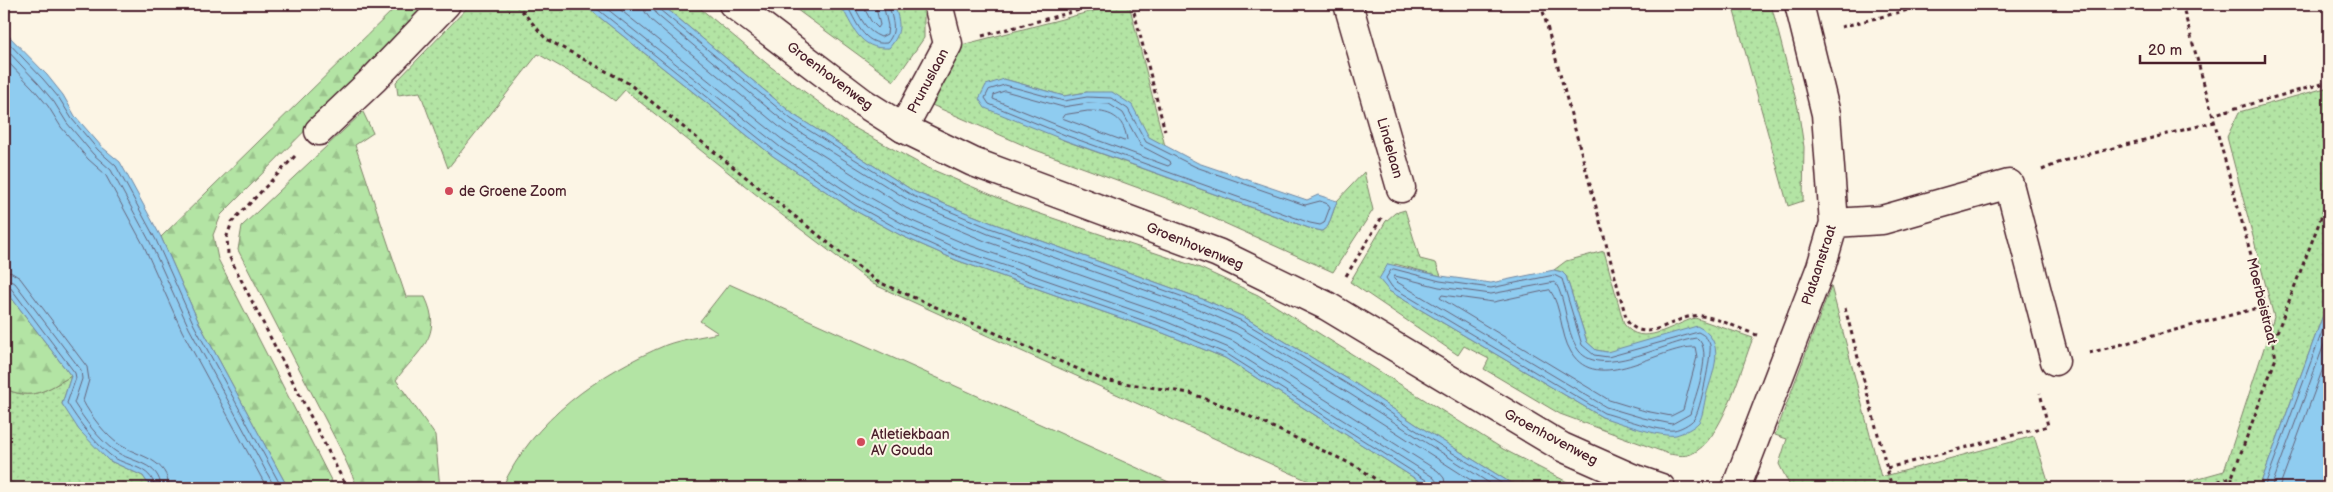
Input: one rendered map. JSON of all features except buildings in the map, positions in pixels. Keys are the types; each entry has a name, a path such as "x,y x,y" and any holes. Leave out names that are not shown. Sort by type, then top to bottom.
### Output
{"street":[{"path":"319,132 374,79 446,4"},
{"name":"Groenhovenweg","path":"733,4 862,102 904,128 973,162 1218,253 1327,306 1562,446 1632,478 1661,488"},
{"name":"Prunuslaan","path":"904,128 948,44 938,4"},
{"name":"Lindelaan","path":"1348,4 1401,188"},
{"name":"Plataanstraat","path":"1736,488 1822,267 1834,223 1826,114 1799,4"},
{"path":"1834,223 1882,220 2009,184 2055,361"}],"path":[{"path":"516,4 546,39 628,83 876,281 1103,380 1190,393 1240,412 1358,467 1388,488"},
{"path":"948,44 1102,4"},
{"path":"1132,4 1166,131"},
{"path":"1541,4 1628,321 1632,327 1645,331 1660,329 1686,317 1702,316 1791,347"},
{"path":"1806,36 1932,4"},
{"name":"Moerbeistraat","path":"2182,4 2274,341 2276,358 2232,477"},
{"path":"2212,115 2329,82"},
{"path":"2009,184 2062,162 2214,122"},
{"path":"319,132 232,222 226,236 228,254 347,488"},
{"name":"Lindelaan","path":"1327,306 1401,188"},
{"path":"2274,341 2329,197"},
{"path":"1822,267 1839,286 1892,488"},
{"path":"2196,488 2232,477 2232,488"}],"green space":[{"path":"399,4 423,4 423,8 418,17 221,215 213,235 218,259 335,488 288,488 199,323 161,237"},
{"path":"471,4 583,4 773,156 852,209 902,236 956,260 1163,333 1225,358 1430,488 1324,488 873,284 778,212 625,90 615,101 591,84 538,54 448,168 420,92 398,95 396,82"},
{"path":"661,4 695,4 771,67 851,126 926,167 1020,207 1200,268 1258,295 1503,449 1579,488 1519,488 1417,425 1356,384 1244,317 1205,300 992,223 915,192 794,115"},
{"path":"789,4 924,4 924,38 894,81"},
{"path":"1120,4 1129,4 1165,146 1148,137 1143,128 1087,92 1064,96 1004,79 1063,140 1309,228 1322,231 1328,226 1337,201 1364,172 1373,210 1333,272 1182,204 1030,148 925,102 950,48"},
{"path":"1732,4 1771,4 1798,108 1804,147 1803,201 1788,206"},
{"path":"2329,87 2329,299 2259,488 2163,488 2224,471 2274,317 2227,137 2239,112"},
{"path":"363,112 373,133 355,145 406,297 425,297 430,311 432,322 426,342 396,380 435,435 440,488 358,488 340,448 238,250 242,226"},
{"path":"1405,210 1420,259 1436,263 1441,276 1395,264 1389,291 1602,417 1641,429 1674,435 1607,352 1596,350 1587,342 1566,276 1562,272 1554,270 1566,261 1604,251 1624,324 1631,331 1649,335 1695,318 1753,338 1729,403 1712,435 1702,447 1691,454 1669,454 1560,414 1484,369 1489,359 1464,346 1458,355 1350,282 1386,221 1395,213"},
{"path":"729,284 1182,488 502,488 515,463 549,420 593,385 641,356 666,345 718,333 700,321"},
{"path":"1831,286 1881,477 2034,436 2050,488 1791,488 1779,464 1787,439 1775,435"},
{"path":"4,288 71,376 46,390 31,394 22,394 4,388"},
{"path":"71,376 62,404 108,460 143,476 151,488 4,488 4,388 22,394 31,394 46,390"}],"water":[{"path":"583,4 661,4 794,115 915,192 992,223 1205,300 1244,317 1356,384 1417,425 1519,488 1430,488 1225,358 1163,333 956,260 902,236 852,209 773,156"},
{"path":"840,4 894,4 899,27 897,37 889,48 879,48 864,41 853,28"},
{"path":"4,31 47,75 63,95 75,116 102,147 120,162 161,237 199,323 288,488 151,488 143,476 108,460 79,430 62,404 71,376 4,288"},
{"path":"1004,79 1064,96 1087,92 1112,92 1132,105 1149,137 1198,163 1307,200 1318,195 1337,201 1328,226 1322,231 1309,228 1064,140 985,108 979,99 986,85"},
{"path":"1388,264 1441,276 1491,283 1554,270 1562,272 1566,276 1587,342 1596,350 1607,352 1697,326 1707,332 1712,340 1716,357 1699,422 1688,430 1676,435 1669,435 1639,429 1602,417 1389,291 1379,279"},
{"path":"2329,299 2329,488 2259,488"}],"place":[{"name":"de Groene Zoom","path":"449,191"},
{"name":"Atletiekbaan AV Gouda","path":"861,442"}]}
